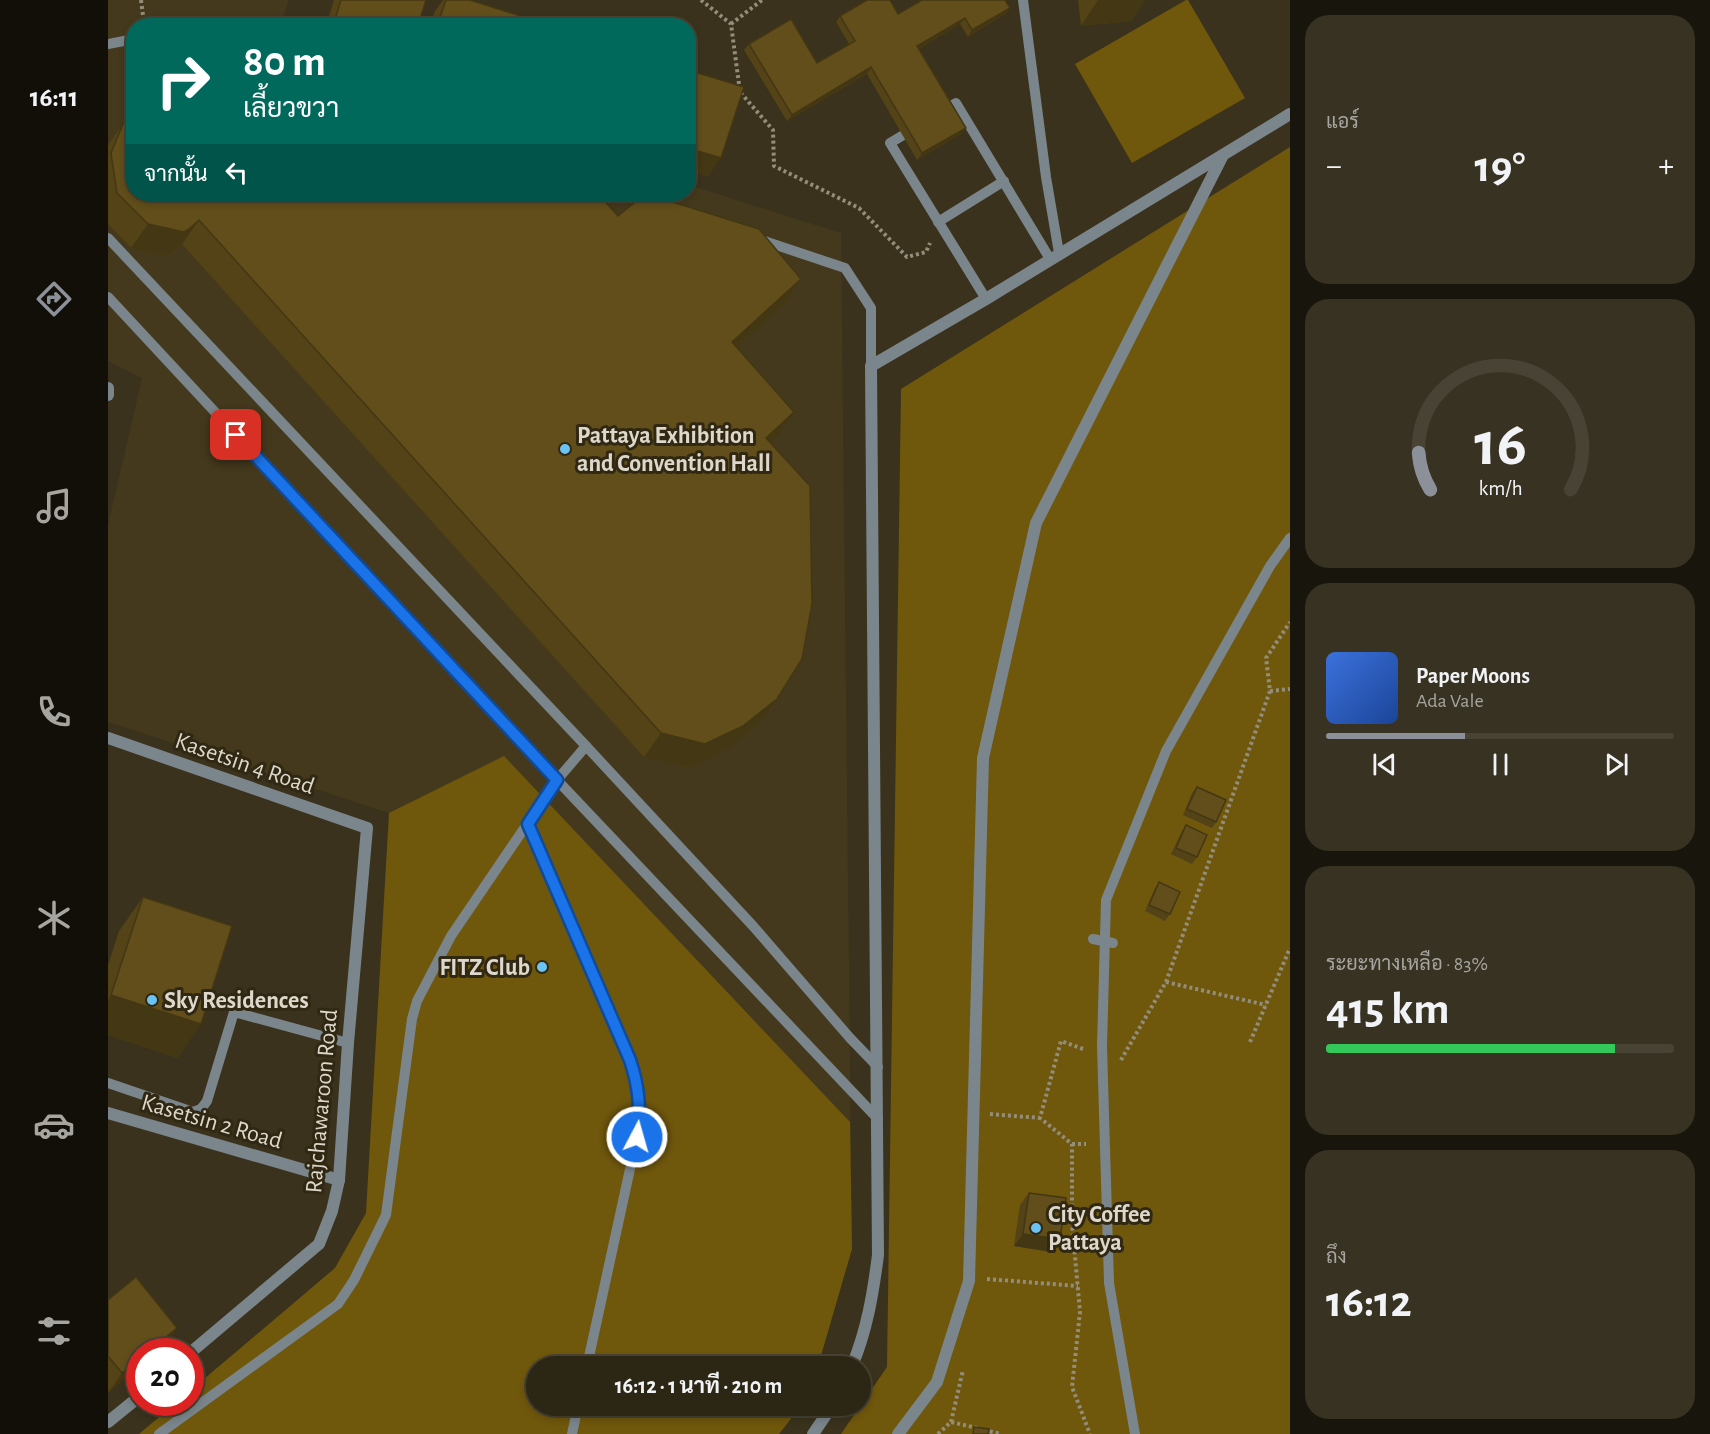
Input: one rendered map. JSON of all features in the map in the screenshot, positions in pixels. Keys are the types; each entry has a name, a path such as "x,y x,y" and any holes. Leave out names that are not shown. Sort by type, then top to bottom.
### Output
{"street":[{"path":"856,1356 867,1327 878,1255 871,366 986,299 1290,114"},
{"path":"898,1434 937,1382 969,1281 983,758 1036,523 1223,156"},
{"path":"108,388 108,395"},
{"name":"Kasetsin 4 Road","path":"108,738 367,828"},
{"name":"Rajchawaroon Road","path":"204,1341 319,1244 332,1211 339,1180 348,1043 367,828"},
{"name":"Kasetsin 2 Road","path":"108,1113 339,1180"},
{"path":"108,1422 126,1407"},
{"path":"813,1434 825,1416"}],"lane":[{"path":"1023,0 1055,256"},
{"path":"108,44 126,41"},
{"path":"986,299 890,143 899,137 956,103 1004,181 1055,256"},
{"path":"938,222 1004,181"},
{"path":"644,201 666,208"},
{"path":"744,234 845,268 871,308 871,366"},
{"path":"108,238 586,746 753,926 878,1067"},
{"path":"108,297 557,780 878,1119"},
{"path":"1134,1434 1109,1283 1102,1046 1103,941 1106,900 1166,752 1270,566 1290,538"},
{"path":"159,1434 338,1304 354,1280 386,1215 412,1019 417,1001 451,936 482,887 557,780 586,746"},
{"path":"528,824 630,1060 637,1081 640,1102 637,1137 589,1356"},
{"path":"108,1083 193,1112 201,1109 207,1101 234,1012 348,1043"},
{"path":"572,1434 576,1416"}],"path":[{"path":"141,0 143,18"},
{"path":"701,0 731,24 740,92 773,130 774,166 859,208 907,257 926,252 938,222"},
{"path":"731,24 762,0"},
{"path":"1120,1062 1166,982 1270,691 1266,658 1290,622"},
{"path":"1270,691 1290,689"},
{"path":"1250,1042 1290,948"},
{"path":"1166,982 1266,1005"},
{"path":"1040,1118 1061,1041 1093,1053 1102,1046"},
{"path":"974,1112 1040,1118 1072,1144 1072,1223 1080,1312 1072,1387 1090,1434"},
{"path":"986,1279 1078,1286"},
{"path":"938,1434 951,1422 964,1367"},
{"path":"951,1422 1001,1434"}],"shaded area":[{"path":"108,0 289,0 283,18 126,18 126,201 696,201 696,187 841,233 852,1249 821,1356 526,1356 526,1416 793,1416 779,1434 139,1434 160,1416 204,1416 204,1379 335,1268 366,1213 389,813 108,722 108,525 142,378 108,361"},
{"path":"1186,0 1245,98 1132,163 1075,64"},
{"path":"1290,147 1290,1434 841,1434 853,1416 871,1416 871,1390 887,1367 901,389"},
{"name":"FITZ Club","path":"504,756 850,1122 852,1249 821,1356 526,1356 526,1416 793,1416 779,1434 139,1434 160,1416 204,1416 204,1379 335,1268 366,1213 389,813"}],"building":[{"path":"341,0 426,0 420,18 335,18"},
{"path":"446,0 470,0 524,17 524,18 440,18"},
{"path":"867,0 890,0 898,14 922,0 1005,0 1010,8 972,30 965,18 917,46 966,128 922,153 871,67 792,115 749,44 791,19 817,63 855,41 840,16"},
{"path":"696,72 744,87 721,158 696,150"},
{"name":"Pattaya Exhibition and Convention Hall","path":"126,122 126,201 604,201 618,216 636,201 669,201 759,229 801,279 732,342 794,412 766,438 810,486 812,604 802,659 777,699 743,726 705,744 661,733 199,220 184,232 148,224 117,193 111,153"},
{"path":"1197,787 1226,800 1216,822 1187,809"},
{"path":"1186,825 1207,835 1197,857 1176,848"},
{"path":"1159,882 1180,892 1170,914 1149,905"},
{"path":"143,897 232,926 201,1024 111,995"},
{"path":"1029,1193 1066,1198 1060,1239 1023,1234"},
{"path":"136,1277 177,1328 165,1338 126,1338 126,1370 122,1373 108,1356 108,1300"},
{"path":"974,1427 989,1429 988,1434 973,1434"}],"place":[{"name":"Pattaya Exhibition and Convention Hall","path":"565,449"},
{"name":"FITZ Club","path":"542,967"},
{"name":"Sky Residences","path":"152,1000"},
{"name":"City Coffee Pattaya","path":"1036,1228"}],"route":[{"path":"236,435 557,780 528,824 630,1060 637,1081 640,1102 637,1137"}]}
